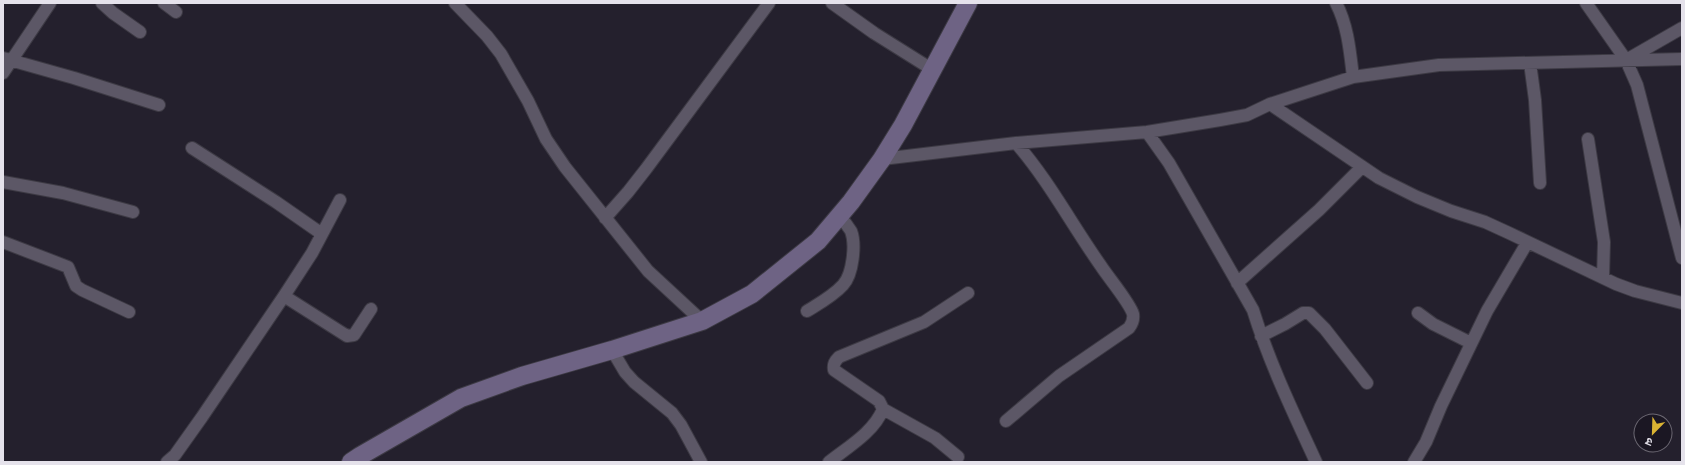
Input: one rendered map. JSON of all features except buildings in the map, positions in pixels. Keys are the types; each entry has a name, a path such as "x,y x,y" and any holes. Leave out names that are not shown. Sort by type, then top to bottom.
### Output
{"main road":[{"path":"358,460 461,398 522,376 612,350 702,321 758,289 818,241 882,159 933,70 968,3"}],"street":[{"path":"3,73 8,59 50,3"},
{"path":"102,3 114,14 140,32"},
{"path":"164,3 176,12"},
{"path":"455,3 487,36 501,54 528,101 546,139 564,167 648,271 702,321"},
{"path":"604,218 628,192 646,169 770,3"},
{"path":"832,3 874,33 933,70"},
{"path":"1336,3 1342,14 1347,34 1353,78"},
{"path":"1586,3 1626,60 1637,85 1682,258"},
{"path":"1626,60 1682,28"},
{"path":"8,59 160,105"},
{"path":"882,159 1016,142 1147,132 1247,114 1270,104 1353,78 1439,65 1682,59"},
{"path":"1530,63 1535,100 1540,183"},
{"path":"1270,104 1379,178 1417,197 1451,211 1485,222 1603,278 1635,291 1682,303"},
{"path":"1147,132 1169,164 1253,310 1261,336 1316,462"},
{"path":"1588,139 1604,242 1603,278"},
{"path":"1006,421 1059,376 1129,328 1133,321 1133,314 1116,287 1100,266 1035,165 1016,142"},
{"path":"192,148 276,202 322,234"},
{"path":"1237,283 1319,210 1362,167"},
{"path":"3,182 64,193 133,212"},
{"path":"167,462 174,455 202,417 284,296 322,234 340,200"},
{"path":"807,311 830,297 844,284 851,269 853,240 850,230 839,216"},
{"path":"3,242 68,267 76,286 129,312"},
{"path":"1414,462 1426,442 1441,406 1487,311 1527,243"},
{"path":"829,462 870,428 879,418 882,409 879,401 834,370 836,360 839,357 924,322 968,293"},
{"path":"284,296 346,336 354,335 370,309"},
{"path":"1261,336 1303,313 1309,313 1325,329 1367,383"},
{"path":"1418,313 1433,324 1471,343"},
{"path":"612,350 625,372 634,382 672,412 681,425 701,462"},
{"path":"882,409 935,438 958,457"}]}
